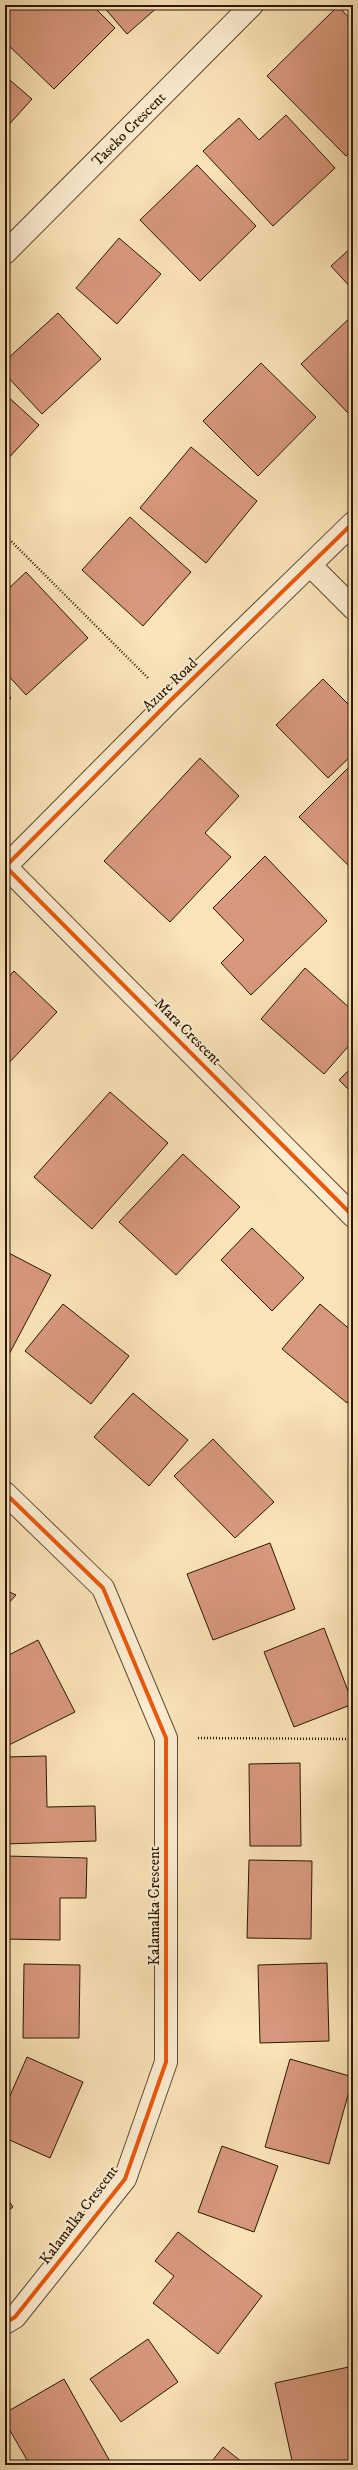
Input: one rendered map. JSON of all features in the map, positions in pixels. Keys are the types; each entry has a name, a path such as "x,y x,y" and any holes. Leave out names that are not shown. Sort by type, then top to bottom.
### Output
{"street":[{"name":"Taseko Crescent","path":"5,253 252,5"},
{"name":"Azure Road","path":"5,866 170,701 311,566 353,523"},
{"path":"311,566 353,608"},
{"name":"Mara Crescent","path":"5,866 353,1216"},
{"name":"Kalamalka Crescent","path":"5,1493 103,1588 166,1738 166,2062 125,2179 16,2318 5,2323"}],"path":[{"path":"5,535 170,701"},
{"path":"166,1738 353,1739"}],"building":[{"path":"7,5 92,5 115,28 54,89 5,42 5,7"},
{"path":"102,5 160,5 127,34"},
{"path":"338,6 353,22 353,149 346,156 267,76"},
{"path":"5,76 32,99 5,129"},
{"path":"286,115 335,168 273,226 203,151 239,118 259,140"},
{"path":"197,165 256,226 200,281 140,220"},
{"path":"119,238 161,274 117,324 76,288"},
{"path":"353,246 353,290 331,266"},
{"path":"58,313 101,359 42,414 5,374 5,361"},
{"path":"353,315 353,410 349,414 301,364"},
{"path":"261,363 316,417 258,476 203,421"},
{"path":"5,394 39,425 5,462"},
{"path":"191,447 257,501 206,563 140,508"},
{"path":"130,517 191,572 143,626 82,570"},
{"path":"26,572 88,638 26,695 5,672 5,592"},
{"path":"323,679 353,709 353,754 328,778 276,725"},
{"path":"5,691 11,698 5,703"},
{"path":"200,758 239,796 205,833 231,857 170,922 104,861"},
{"path":"353,763 353,870 299,817"},
{"path":"265,856 327,921 251,995 221,963 244,940 213,908"},
{"path":"305,968 353,1011 353,1041 324,1074 261,1019"},
{"path":"14,971 57,1012 5,1067 5,981"},
{"path":"353,1066 353,1094 339,1080"},
{"path":"110,1092 168,1143 92,1229 34,1177"},
{"path":"183,1154 240,1207 176,1275 119,1222"},
{"path":"252,1228 304,1278 272,1311 221,1260"},
{"path":"5,1251 51,1275 5,1362"},
{"path":"63,1304 129,1356 91,1404 25,1351"},
{"path":"320,1304 353,1332 353,1395 347,1403 282,1349"},
{"path":"133,1393 188,1440 149,1486 94,1437"},
{"path":"213,1439 274,1502 235,1538 174,1476"},
{"path":"270,1543 295,1609 213,1640 187,1574"},
{"path":"5,1590 16,1595 5,1607"},
{"path":"324,1628 353,1704 294,1727 264,1652"},
{"path":"38,1640 75,1712 5,1747 5,1657"},
{"path":"46,1756 47,1807 95,1806 96,1841 5,1844 5,1757"},
{"path":"300,1763 301,1846 250,1846 249,1764"},
{"path":"5,1856 87,1858 86,1898 60,1898 60,1940 5,1939"},
{"path":"249,1860 312,1861 311,1939 247,1938"},
{"path":"327,1963 329,2041 260,2043 258,1965"},
{"path":"24,1964 80,1965 79,2038 23,2038"},
{"path":"27,2057 83,2082 50,2158 5,2138 5,2107"},
{"path":"290,2059 353,2077 329,2164 265,2147"},
{"path":"222,2146 278,2166 254,2232 198,2212"},
{"path":"5,2196 13,2207 5,2213"},
{"path":"178,2232 262,2296 218,2354 153,2303 174,2276 155,2261"},
{"path":"148,2339 178,2382 121,2422 90,2379"},
{"path":"353,2366 353,2460 339,2463 340,2465 293,2465 275,2383"},
{"path":"64,2379 112,2465 30,2465 5,2422 5,2413"},
{"path":"223,2447 246,2465 209,2465"}],"cycle path":[{"path":"5,867 170,701 353,523"},
{"path":"5,866 353,1216"},
{"path":"5,1493 103,1588 166,1738 166,2062 125,2179 15,2317 5,2323"}]}
